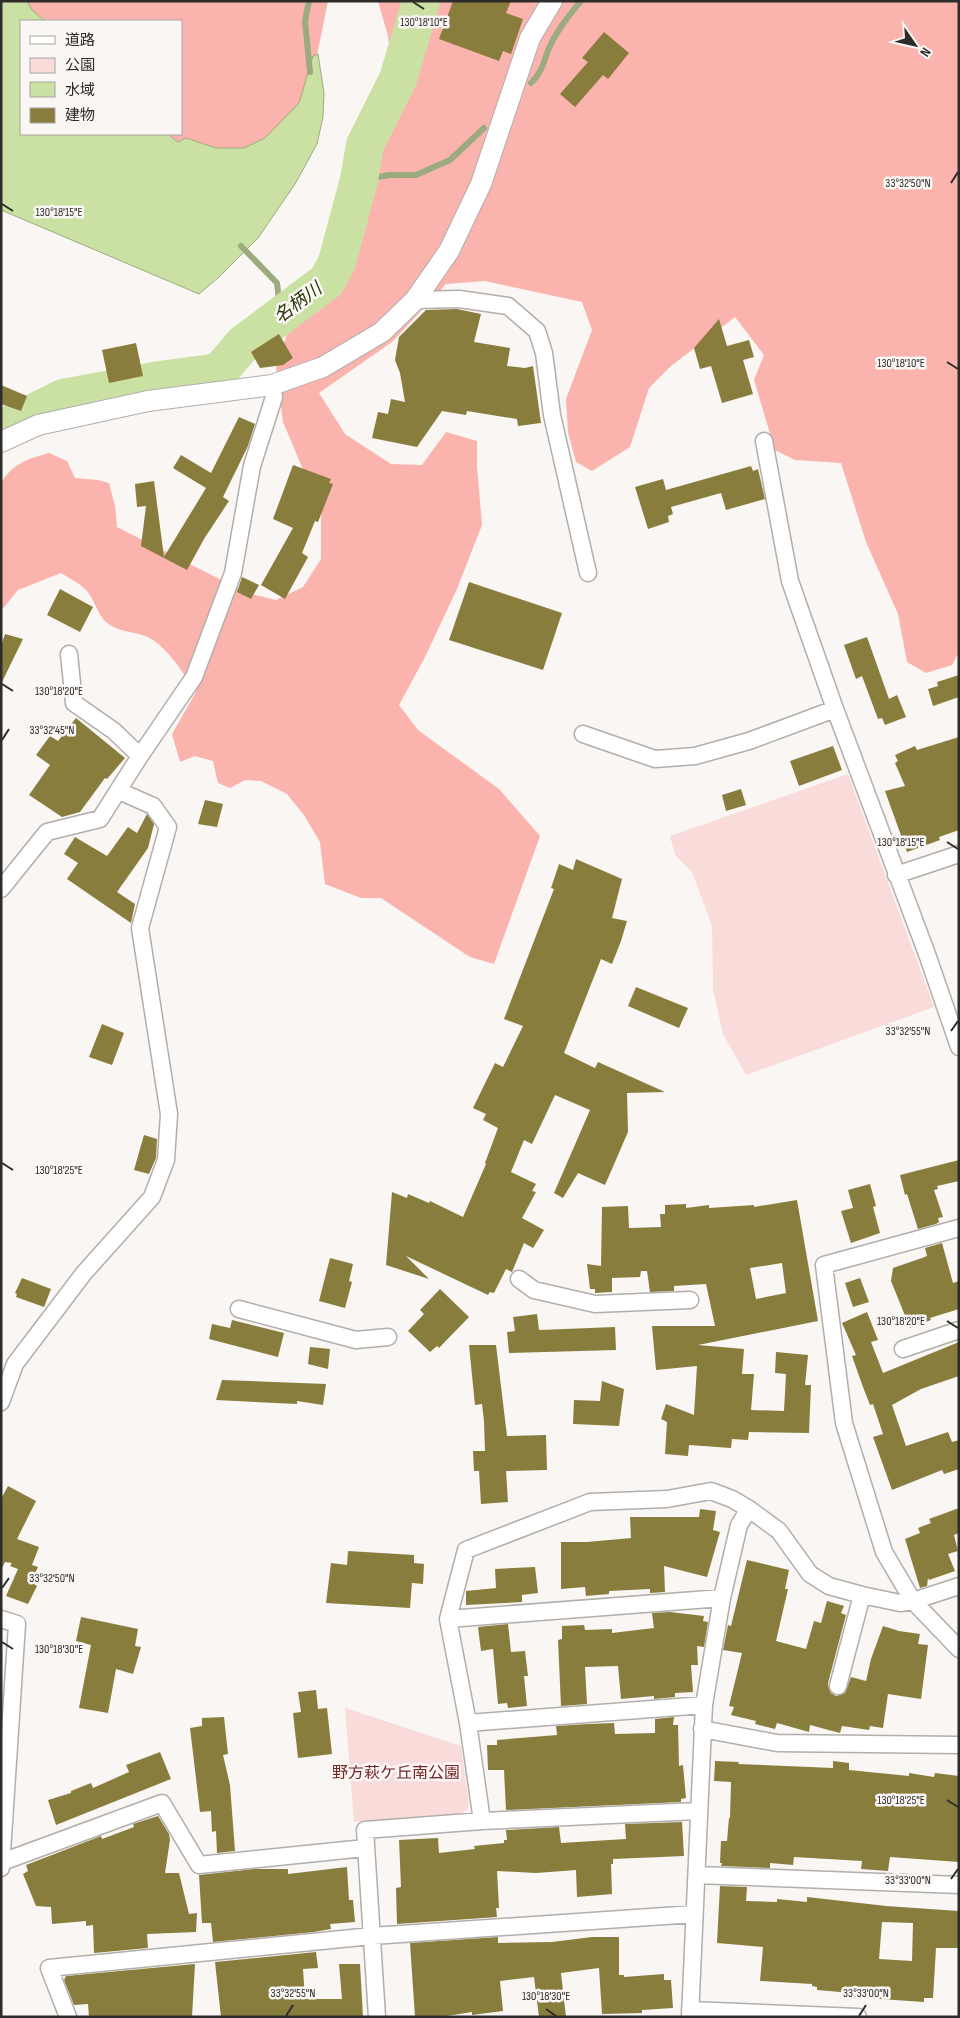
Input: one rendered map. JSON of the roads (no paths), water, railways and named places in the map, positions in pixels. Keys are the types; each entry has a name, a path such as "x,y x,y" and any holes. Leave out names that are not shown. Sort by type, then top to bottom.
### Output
{"street":[{"path":"1,442 38,425 148,401 272,385 323,367 382,332 416,300 449,251 481,184 530,38 552,1"},
{"path":"416,300 459,299 508,306 537,331 544,353 552,415 588,574"},
{"path":"1,890 47,832 100,819 194,677 233,573 252,466 274,397 272,385"},
{"path":"764,441 790,581 835,709 927,954 959,1047"},
{"path":"69,654 74,703 114,731 140,756"},
{"path":"583,734 655,759 695,756 749,741 835,709"},
{"path":"1,1402 15,1364 84,1273 152,1197 166,1160 170,1114 140,928 168,827 153,806 119,791"},
{"path":"896,875 959,854"},
{"path":"959,1228 824,1265 844,1423 884,1552 913,1601 959,1649"},
{"path":"520,1279 534,1290 596,1304 690,1300"},
{"path":"239,1309 356,1340 388,1337"},
{"path":"903,1349 959,1330"},
{"path":"482,1821 468,1722 448,1619 466,1550 590,1502 667,1498 712,1491 732,1499 749,1509 779,1531 810,1574 829,1586 900,1603 913,1601 959,1586"},
{"path":"749,1509 739,1524 722,1598 704,1705 698,1810 697,1875 688,2015 858,2017"},
{"path":"838,1686 862,1595"},
{"path":"448,1619 722,1598"},
{"path":"1,1619 17,1624 1,1868"},
{"path":"468,1722 704,1705"},
{"path":"702,1729 777,1744 959,1746"},
{"path":"2,1862 162,1804 199,1865 365,1848"},
{"path":"378,2017 364,1830 482,1821 698,1810"},
{"path":"697,1875 959,1885"},
{"path":"68,2017 49,1968 372,1936 694,1914"}],"water":[{"path":"1,1 27,1 32,10 44,20 20,20 20,135 169,135 178,142 186,138 216,148 244,148 265,138 299,103 313,56 318,54 324,93 323,117 317,144 295,184 258,238 199,294 1,210"}],"waterway":[{"path":"309,1 305,21 310,72"},
{"name":"名柄川","path":"1,429 63,398 160,380 219,372 243,344 327,281 337,262 359,180 365,145 398,79 421,1"},
{"path":"531,83 540,71 556,35 581,1"},
{"path":"359,180 390,175 416,175 450,160 484,128"},
{"path":"241,246 277,283 281,317"}],"park label":[{"name":"野方萩ケ丘南公園","path":"396,1773"}]}
